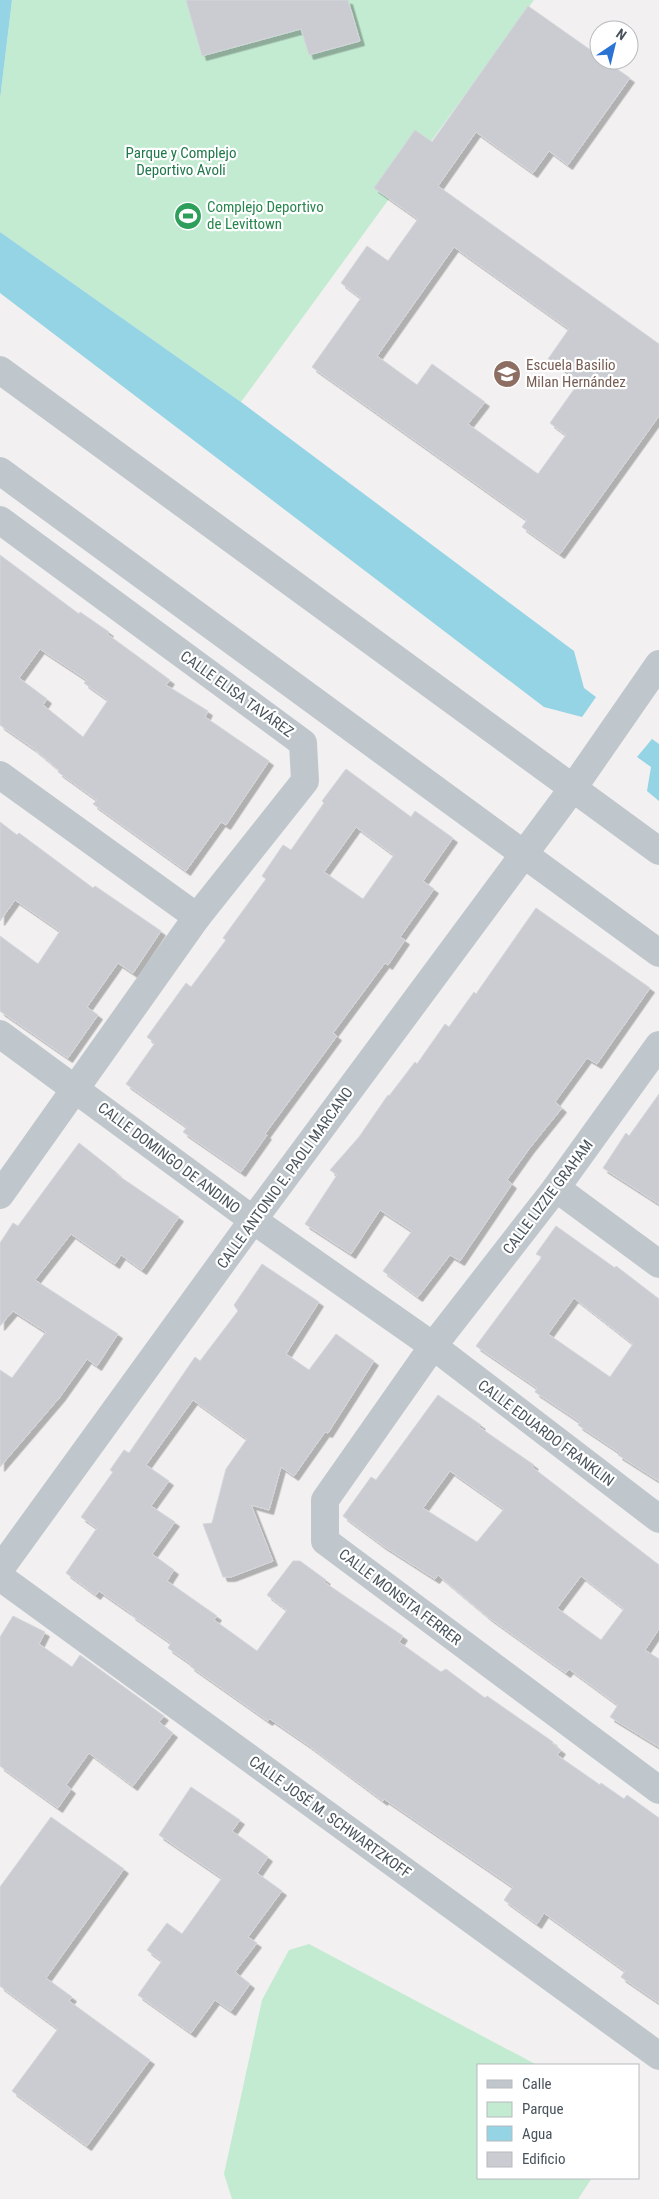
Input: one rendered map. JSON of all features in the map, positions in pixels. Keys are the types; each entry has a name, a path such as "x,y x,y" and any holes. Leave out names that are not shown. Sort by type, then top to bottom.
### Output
{"street":[{"path":"0,370 659,851"},
{"path":"0,471 659,952"},
{"name":"CALLE ELISA TAVÁREZ","path":"0,520 303,743 305,781 197,918 76,1089"},
{"name":"CALLE ANTONIO E. PAOLI MARCANO","path":"0,1569 253,1220 573,788 659,664"},
{"path":"0,775 197,918"},
{"name":"CALLE DOMINGO DE ANDINO","path":"0,1034 253,1220 433,1346"},
{"name":"CALLE LIZZIE GRAHAM","path":"433,1346 556,1188 659,1045"},
{"path":"0,1195 76,1089"},
{"path":"556,1188 659,1264"},
{"name":"CALLE EDUARDO FRANKLIN","path":"433,1346 659,1519"},
{"name":"CALLE MONSITA FERRER","path":"433,1346 325,1500 325,1541 659,1790"},
{"name":"CALLE JOSÉ M. SCHWARTZKOFF","path":"0,1577 659,2056"}],"green space":[{"name":"Complejo Deportivo de Levittown","path":"12,0 534,0 241,402 0,232 0,99"},
{"path":"309,1944 535,2064 477,2064 477,2179 591,2179 578,2199 232,2199 224,2174 262,2000 289,1950"}],"water":[{"path":"0,0 12,0 0,99"},
{"path":"0,232 241,402 574,651 584,688 596,697 582,717 544,707 0,293"},
{"path":"652,739 659,744 659,801 647,791 651,767 637,757"}],"building":[{"path":"186,0 348,0 360,41 309,55 301,29 202,56"},
{"path":"528,6 589,49 589,70 618,70 630,78 568,165 549,151 533,173 476,132 438,186 659,344 659,416 560,554 522,527 527,520 312,367 361,298 341,283 367,246 388,261 418,219 374,188 415,130 432,142","holes":["454,247 569,329 548,359 580,381 550,423 566,435 538,474 468,424 485,402 432,364 417,385 377,356"]},
{"path":"0,555 79,614 80,612 109,632 107,634 170,680 166,685 208,711 205,717 269,761 226,825 221,822 186,871 93,804 97,800 58,772 59,770 33,748 0,725","holes":["40,649 87,680 84,683 108,700 83,737 43,705 47,699 19,678"]},
{"path":"346,769 411,817 415,811 453,838 423,881 434,889 400,937 405,940 388,965 385,963 333,1033 337,1036 265,1134 267,1135 241,1172 183,1132 187,1127 126,1084 155,1043 147,1037 186,983 191,987 226,940 223,938 266,879 262,876 283,845 291,850 324,803 322,801","holes":["356,827 394,855 363,899 324,872"]},
{"path":"0,822 17,835 19,833 93,888 95,886 161,931 133,973 118,963 87,1007 98,1015 68,1058 0,1011 0,936 38,964 60,931 15,900 0,921"},
{"path":"536,908 650,988 597,1064 587,1058 555,1102 562,1108 507,1180 512,1184 460,1261 450,1255 418,1297 383,1271 412,1231 380,1210 351,1254 305,1224 337,1175 330,1170 359,1137 388,1095 415,1062 417,1064 445,1024 449,1027 474,992 476,994"},
{"path":"659,1094 659,1204 603,1168 626,1133 629,1136"},
{"path":"79,1143 116,1174 179,1217 142,1270 121,1255 115,1264 71,1234 35,1280 118,1334 97,1366 87,1359 60,1397 0,1467 0,1370 12,1378 46,1332 13,1311 0,1326 0,1243 13,1223 18,1226"},
{"path":"556,1226 615,1268 616,1266 659,1299 659,1481 618,1455 620,1453 578,1425 580,1422 535,1392 537,1388 476,1346 542,1257 536,1254","holes":["574,1298 633,1344 610,1377 548,1334"]},
{"path":"262,1264 319,1302 286,1354 309,1370 336,1334 374,1361 328,1433 325,1432 294,1476 281,1467 269,1510 251,1505 273,1561 231,1577 223,1577 203,1524 212,1523 226,1469 247,1439 193,1400 146,1465 169,1481 151,1506 175,1522 152,1554 174,1570 167,1581 217,1616 214,1620 257,1651 287,1610 267,1595 293,1561 300,1561 326,1580 324,1582 403,1636 399,1642 441,1672 446,1669 485,1698 487,1696 553,1742 561,1750 557,1755 600,1785 601,1783 624,1799 627,1795 659,1818 659,2003 621,1977 625,1971 544,1913 537,1924 504,1900 513,1887 384,1799 383,1801 270,1719 268,1721 190,1666 191,1664 168,1648 171,1643 132,1614 99,1591 96,1595 66,1573 97,1528 81,1517 113,1472 110,1470 124,1450 129,1453 195,1357 200,1361 238,1311 234,1305"},
{"path":"438,1395 481,1425 479,1427 534,1465 532,1467 659,1565 659,1629 645,1650 659,1659 659,1747 610,1717 618,1705 569,1669 566,1673 488,1617 438,1575 435,1579 382,1545 343,1516 371,1477 376,1480","holes":["450,1471 504,1509 477,1542 423,1508","581,1576 624,1609 601,1640 557,1608"]},
{"path":"13,1616 45,1632 39,1644 72,1667 80,1655 164,1716 159,1722 173,1733 133,1786 89,1753 66,1785 71,1789 58,1808 0,1766 0,1637"},
{"path":"191,1787 240,1820 232,1831 268,1857 257,1873 282,1891 248,1937 257,1943 235,1972 250,1984 231,2011 215,2000 191,2033 138,1995 162,1961 147,1950 167,1923 182,1934 222,1878 159,1835"},
{"path":"51,1817 124,1869 46,1978 72,1997 69,2001 150,2060 87,2146 12,2091 58,2029 0,1986 0,1887"}],"place":[{"name":"Complejo Deportivo de Levittown","path":"188,216"},
{"name":"Escuela Basilio Milan Hernández","path":"507,374"}],"park label":[{"name":"Parque y Complejo Deportivo Avoli","path":"181,162"}]}
